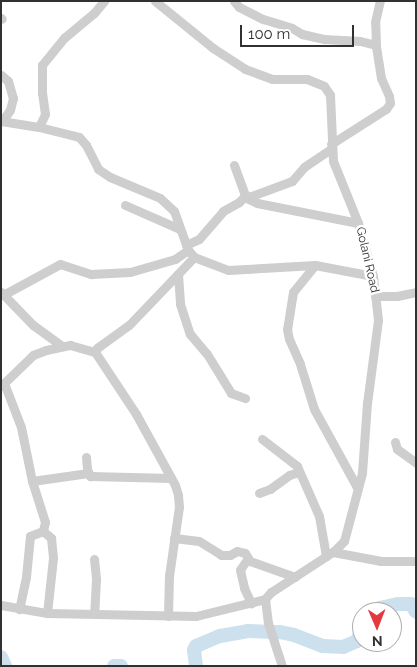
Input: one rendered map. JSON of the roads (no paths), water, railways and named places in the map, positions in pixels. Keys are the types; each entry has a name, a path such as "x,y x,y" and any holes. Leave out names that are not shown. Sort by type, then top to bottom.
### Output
{"street":[{"path":"39,127 45,114 42,93 42,65 64,38 98,9 104,1"},
{"name":"Golani Road","path":"155,1 212,48 245,69 272,79 307,79 324,86 330,95 333,161 358,223 373,276 378,320 367,403 362,473 344,541 330,554 271,592 265,599"},
{"path":"234,1 239,7 263,20 292,28 302,34 324,39 360,41 376,45"},
{"path":"62,346 33,325 2,293 60,264 91,274 130,272 175,259 199,239 223,210 246,196 292,181 304,167 386,109 390,103 389,96 381,78 376,45 375,22 380,1"},
{"path":"1,75 8,82 13,98 10,110 1,121"},
{"path":"1,121 39,127 79,137 86,145 98,169 110,177 160,198 174,211 187,248 194,257 228,270 315,265 373,276"},
{"path":"234,165 246,196 266,205 358,223"},
{"path":"125,205 180,229"},
{"path":"95,352 97,348 129,324 194,257"},
{"path":"315,265 293,292 288,329 289,339 300,364 314,409 358,489"},
{"path":"178,274 180,304 190,334 207,354 231,393 245,398"},
{"path":"375,296 397,296 416,292"},
{"path":"43,531 45,522 32,481 22,427 3,384 33,355 62,346 79,346 95,352 120,387 171,478 178,495 179,507 168,576 168,616"},
{"path":"262,439 297,466 319,516 330,554 381,561 416,561"},
{"path":"395,442 397,449 416,463"},
{"path":"86,457 88,473"},
{"path":"259,492 270,489 289,475 300,472"},
{"path":"32,481 88,473 96,476 171,478"},
{"path":"19,609 26,577 30,536 43,531"},
{"path":"43,531 50,538 53,558 47,613"},
{"path":"174,538 199,541 221,555 242,551 248,558 247,560"},
{"path":"94,559 96,579 94,614"},
{"path":"247,560 295,577"},
{"path":"247,560 240,570 244,588 251,603"},
{"path":"1,605 47,613 196,616 265,599 274,648 282,666"}],"waterway":[{"path":"402,604 411,604 416,612"},
{"path":"196,666 194,650 196,646 220,636 247,631 280,632 323,646 343,647 352,643"},
{"path":"1,657 5,666"},
{"path":"114,666 121,666"}]}
